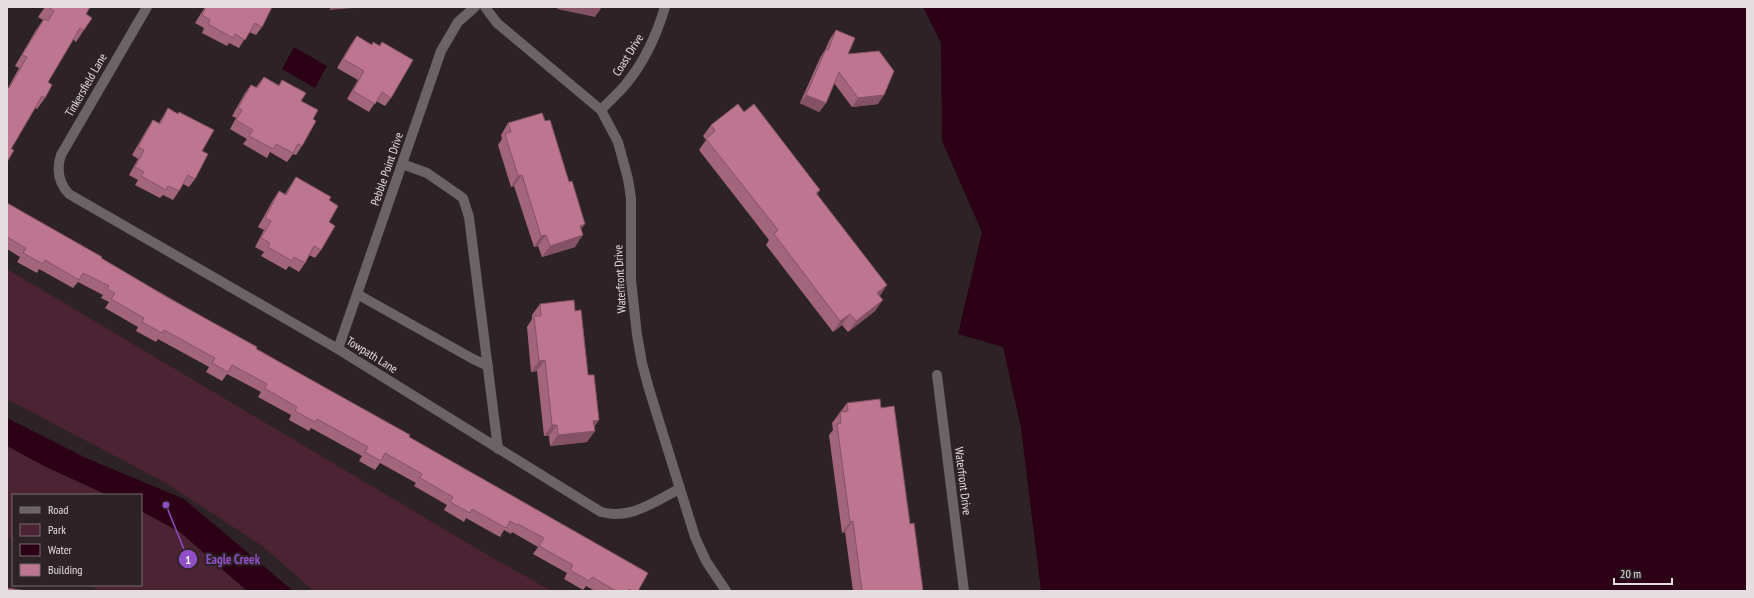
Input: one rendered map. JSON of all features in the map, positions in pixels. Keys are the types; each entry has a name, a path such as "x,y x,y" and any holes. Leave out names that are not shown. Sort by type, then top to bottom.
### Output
{"street":[{"name":"Tinkersfield Lane","path":"59,179 58,168 61,155 147,7"},
{"name":"Pebble Point Drive","path":"338,349 445,42 458,22 475,7"},
{"name":"Waterfront Drive","path":"485,7 497,22 601,110 618,142 628,179 631,206 631,280 637,335 649,389 695,537 702,553 726,591"},
{"name":"Coast Drive","path":"601,110 626,84 636,70 654,38 665,7"},
{"path":"402,164 427,173 462,198 470,217 498,449"},
{"name":"Towpath Lane","path":"59,179 65,190 75,199 338,349 592,508 606,513 621,515 640,509 680,489"},
{"path":"357,294 488,366"},
{"name":"Waterfront Drive","path":"937,375 964,591"}],"green space":[{"path":"7,269 491,557 552,591 314,591 262,546 166,483 7,399"},
{"path":"7,441 108,494 12,494 12,540 7,537"},
{"path":"142,512 180,532 247,591 100,591 92,586 142,586"}],"water":[{"path":"923,7 1747,7 1747,591 1041,591 1021,428 1003,347 958,334 982,232 942,141 941,43"},
{"path":"294,47 327,66 315,88 282,69"},
{"path":"7,418 86,458 184,499 293,591 247,591 180,532 142,512 142,494 105,494 46,467 7,446"}],"building":[{"path":"48,7 90,7 86,14 92,18 84,30 80,28 48,82 52,85 45,98 42,96 11,149 14,150 7,162 7,87 9,88 27,57 22,55 44,19 48,21 54,11"},
{"path":"206,7 272,7 262,27 255,23 245,40 235,34 233,38 208,24 210,20 202,15"},
{"path":"836,30 855,38 848,54 879,51 894,71 884,95 858,98 839,72 826,103 806,95"},
{"path":"357,36 372,45 373,42 380,46 382,42 413,60 391,98 382,92 375,104 353,91 364,71 343,59"},
{"path":"264,77 279,86 282,80 306,93 301,101 318,110 313,119 316,121 302,146 298,144 293,153 276,144 273,149 249,136 253,130 236,120 242,110 238,108 251,85 257,88"},
{"path":"738,104 744,112 754,104 820,190 816,193 887,285 877,293 883,300 856,321 850,314 840,321 774,234 778,230 706,139 715,131 711,125"},
{"path":"168,108 214,130 202,151 208,154 195,179 188,175 179,191 168,186 166,190 141,176 144,172 135,167 144,150 138,147 153,120 160,124"},
{"path":"542,113 545,121 550,120 569,182 572,181 585,224 580,226 583,235 550,246 546,235 541,236 522,175 518,176 505,134 511,132 508,123"},
{"path":"296,177 331,197 329,200 338,206 329,222 335,226 321,250 314,246 305,263 294,257 292,261 268,247 270,243 261,238 271,221 265,218 279,191 286,195"},
{"path":"7,203 102,257 101,258 165,296 257,347 256,349 410,435 409,437 648,573 638,591 629,589 628,591 616,591 592,577 589,581 570,570 573,565 539,546 544,538 510,521 506,528 472,509 470,513 450,502 453,497 420,478 422,474 385,453 381,461 365,452 368,447 317,419 315,422 295,411 297,407 264,388 267,384 232,365 228,372 212,363 215,358 164,330 162,333 142,322 144,318 111,299 115,293 107,289 109,286 83,273 79,280 45,260 43,264 23,253 26,248 7,237"},
{"path":"574,300 575,311 581,310 588,375 594,375 599,420 593,421 595,431 558,435 557,425 552,425 545,360 539,361 534,316 541,316 540,304"},
{"path":"880,399 881,408 894,406 910,524 914,523 923,591 862,591 853,521 850,522 837,424 841,423 840,412 848,411 847,403"},
{"path":"7,588 27,591 7,591"}],"place":[{"name":"Eagle Creek","path":"166,505"}]}
